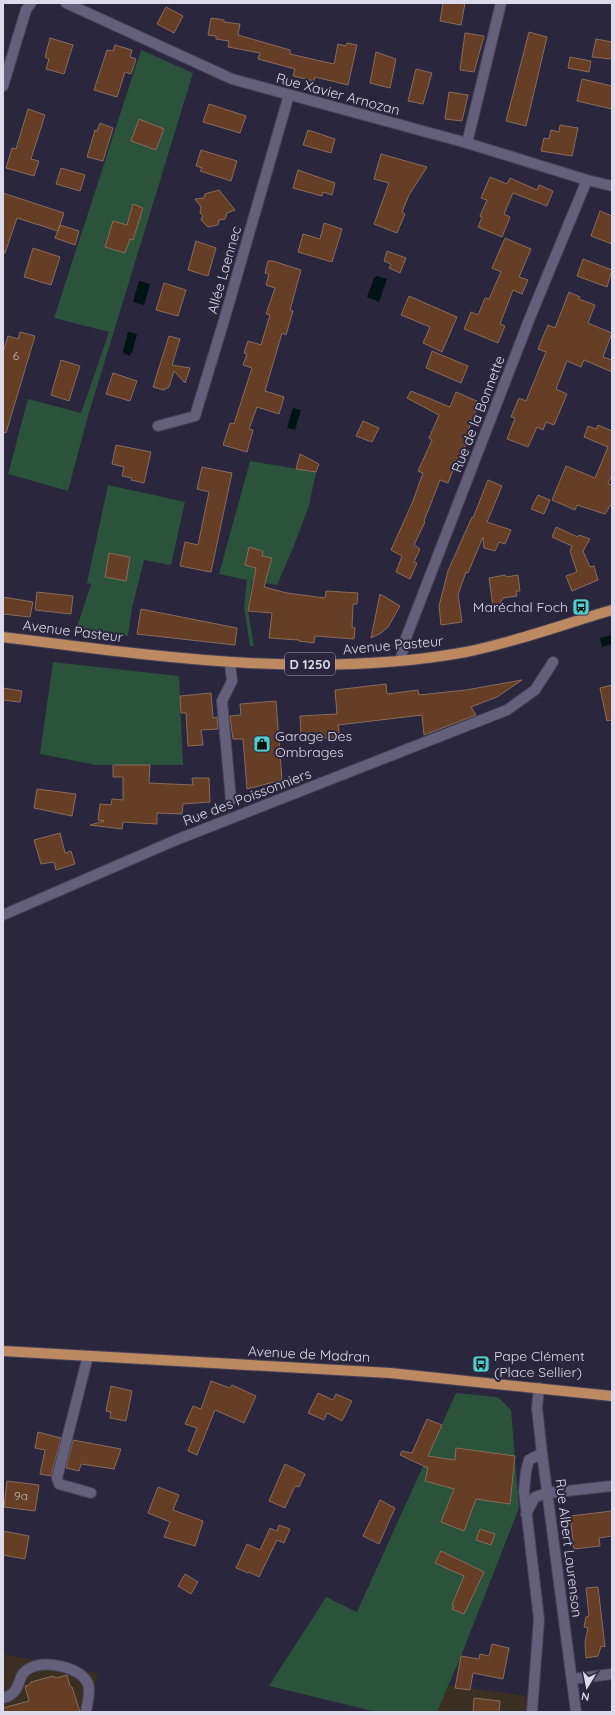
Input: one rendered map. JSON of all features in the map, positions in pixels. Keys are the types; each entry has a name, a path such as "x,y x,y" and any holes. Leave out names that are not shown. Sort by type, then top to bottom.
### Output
{"main road":[{"name":"Avenue Pasteur","path":"3,637 170,657 230,662 321,664 401,660 466,652 499,644 612,610"},
{"name":"Avenue de Madran","path":"3,1351 390,1373 612,1396"}],"street":[{"path":"3,86 26,10 32,3"},
{"name":"Rue Xavier Arnozan","path":"66,3 232,79 289,96 467,143 587,180 612,186"},
{"path":"467,143 500,3"},
{"name":"Allée Laennec","path":"158,426 195,416 289,96"},
{"name":"Rue de la Bonnette","path":"401,660 404,643 531,315 587,180"},
{"path":"230,662 232,681 222,701 231,800"},
{"name":"Rue des Poissonniers","path":"3,915 176,840 507,710 534,690 553,662"},
{"path":"88,1356 57,1478 59,1484 90,1493"},
{"name":"Rue Albert Laurenson","path":"539,1388 537,1408 542,1453 576,1712"},
{"path":"532,1712 539,1619 524,1491 526,1471 529,1460 542,1453"},
{"path":"526,1514 535,1497 548,1493 612,1486"},
{"path":"3,1698 11,1696 18,1690 22,1675 29,1669 38,1665 52,1664 82,1676 88,1685 89,1698 86,1712"},
{"path":"572,1679 612,1674"}],"shaded area":[{"path":"377,276 387,279 379,302 367,297 374,278"},
{"path":"139,281 150,284 144,305 133,302"},
{"path":"128,332 137,334 130,356 124,354 123,351"},
{"path":"293,408 301,410 295,430 287,428"},
{"path":"612,635 612,644 602,647 600,638"},
{"path":"3,1654 97,1673 90,1712 3,1712"},
{"path":"447,1685 534,1697 532,1712 436,1712"}],"green space":[{"path":"141,50 193,73 88,416 68,491 8,474 28,399 81,413 109,332 54,318"},
{"path":"250,461 316,472 309,506 277,585 252,581 248,611 254,646 250,646 244,607 247,580 219,574"},
{"path":"108,485 185,502 171,565 144,560 132,608 128,636 76,630 91,584 87,583"},
{"path":"53,662 179,676 183,765 96,765 40,754"},
{"path":"456,1393 498,1397 511,1410 519,1508 461,1656 437,1712 377,1712 269,1686 326,1597 357,1612"}],"building":[{"path":"443,3 465,3 461,25 440,21"},
{"path":"166,7 183,16 174,33 157,24"},
{"path":"211,18 224,20 224,22 240,24 238,35 290,50 290,54 334,64 338,44 346,46 347,43 357,45 348,85 315,77 314,81 293,76 295,69 258,59 260,53 228,47 229,41 216,39 216,36 208,35"},
{"path":"529,32 547,37 526,126 506,121"},
{"path":"465,33 484,36 474,72 460,70"},
{"path":"50,38 73,45 64,74 46,69 49,59 45,57"},
{"path":"596,39 612,42 612,59 592,57"},
{"path":"115,45 132,50 130,57 136,59 131,74 125,72 117,97 94,90 107,50 113,51"},
{"path":"376,52 396,59 390,88 370,83"},
{"path":"570,57 591,61 589,72 568,68"},
{"path":"416,69 432,73 423,104 408,101"},
{"path":"582,79 612,86 612,109 577,101"},
{"path":"449,92 468,95 462,121 445,119"},
{"path":"209,104 246,116 240,133 203,122"},
{"path":"28,109 45,115 31,159 39,161 34,176 6,168 12,148 16,149"},
{"path":"139,119 164,129 156,150 131,141"},
{"path":"100,123 113,128 103,161 87,157 95,130 97,131"},
{"path":"560,125 578,128 572,156 541,151 544,138 549,139 551,130 559,132"},
{"path":"308,130 335,139 331,153 303,145"},
{"path":"201,150 237,161 231,181 200,171 202,168 196,166"},
{"path":"381,154 427,167 409,195 402,212 405,214 397,233 374,224 389,183 374,179"},
{"path":"61,168 85,175 80,191 56,184"},
{"path":"298,170 335,183 332,195 323,192 322,196 293,188"},
{"path":"490,177 507,184 510,178 537,190 539,185 553,191 547,206 513,193 504,214 510,217 502,237 478,227 482,217 480,216 487,200 481,198"},
{"path":"219,190 235,210 227,213 225,219 219,220 218,225 208,227 201,220 203,216 200,213 201,207 195,199 204,198 205,194"},
{"path":"3,193 64,213 58,231 17,218 5,253 3,253"},
{"path":"133,204 143,208 133,240 130,239 125,253 105,247 113,221 127,225"},
{"path":"600,211 612,216 612,244 591,236"},
{"path":"324,223 342,229 332,262 298,252 303,234 320,239"},
{"path":"60,225 79,231 75,245 55,238"},
{"path":"505,238 531,249 519,277 528,280 522,294 513,290 500,324 505,326 498,343 464,329 471,312 478,315 485,298 489,299 501,272 492,268"},
{"path":"196,241 216,248 208,276 188,270"},
{"path":"33,248 60,257 51,285 24,277"},
{"path":"387,251 406,258 400,273 389,268 391,264 384,261"},
{"path":"583,259 612,270 607,287 577,276"},
{"path":"268,261 273,261 301,270 290,310 293,311 286,335 282,333 265,391 284,397 279,414 257,407 249,429 253,430 247,452 223,445 230,423 234,424 252,368 243,365 247,354 244,353 248,341 261,345 270,315 266,314 275,288 266,285 269,274 265,273"},
{"path":"164,283 186,290 178,316 156,310"},
{"path":"569,292 580,297 579,299 595,305 588,323 612,333 603,357 612,360 612,372 584,360 581,367 567,361 556,389 567,394 554,425 546,422 543,430 537,427 528,447 507,439 515,418 511,417 519,398 526,401 546,352 538,349 548,325 555,328"},
{"path":"409,296 457,317 442,352 423,343 430,327 401,315"},
{"path":"20,332 35,336 6,433 3,432 3,352 8,336 18,339"},
{"path":"169,336 180,339 172,365 190,368 185,383 174,371 169,387 164,390 153,387"},
{"path":"432,351 468,366 461,383 426,368"},
{"path":"61,360 80,366 69,401 51,395"},
{"path":"113,373 137,381 130,401 106,394"},
{"path":"411,391 450,407 456,392 479,402 467,433 470,434 462,453 460,452 448,483 440,480 424,521 425,522 414,545 420,549 414,562 417,563 410,579 396,572 402,556 391,550 413,501 423,473 418,471 432,440 429,438 439,415 407,398"},
{"path":"363,421 379,428 372,442 356,436"},
{"path":"598,425 612,431 612,475 608,484 612,485 612,503 605,514 577,505 575,510 552,500 566,466 595,478 608,447 584,437 588,426 596,429"},
{"path":"116,445 151,452 144,483 122,476 124,467 112,464"},
{"path":"300,454 319,464 316,472 296,469"},
{"path":"202,467 232,473 211,572 180,566 185,542 198,545 209,492 197,489"},
{"path":"488,480 502,486 487,522 511,530 505,544 499,542 495,551 484,548 483,537 468,573 466,572 458,595 462,622 441,625 439,606 448,571 472,517 473,518"},
{"path":"538,495 550,500 544,514 531,509"},
{"path":"556,527 578,537 579,535 590,539 583,551 590,567 594,566 598,580 572,591 566,576 577,572 570,551 572,546 552,537"},
{"path":"249,547 263,551 262,556 272,558 264,587 287,593 325,598 326,591 358,593 357,604 353,604 352,627 355,628 354,639 315,636 314,643 299,640 269,638 272,613 248,611 256,568 245,565"},
{"path":"109,553 130,557 126,581 105,577"},
{"path":"505,575 506,577 518,575 520,591 516,591 517,596 503,598 494,613 489,578"},
{"path":"37,592 73,596 71,614 35,610"},
{"path":"380,594 400,606 388,627 381,633 371,638"},
{"path":"3,597 33,602 30,617 3,614"},
{"path":"141,609 237,628 235,645 137,634"},
{"path":"522,680 497,697 471,707 476,715 424,735 422,715 338,725 340,737 313,739 313,734 301,735 300,716 337,714 335,690 386,684 387,694 418,690 419,695 466,690"},
{"path":"612,685 612,720 607,721 600,688"},
{"path":"3,688 22,691 20,702 3,700"},
{"path":"211,693 213,718 217,717 218,729 201,730 203,745 188,746 186,713 181,713 180,696"},
{"path":"276,701 282,780 247,789 243,739 233,739 230,716 241,715 240,704"},
{"path":"113,765 150,765 149,783 193,785 192,778 209,778 210,802 183,804 182,814 157,813 157,824 123,822 122,829 90,825 104,821 98,820 100,804 111,805 112,799 123,800 123,777 113,777"},
{"path":"37,789 76,794 72,816 34,808"},
{"path":"60,833 65,853 71,851 75,864 56,870 54,862 41,864 34,840"},
{"path":"211,1381 230,1388 232,1385 256,1396 244,1423 215,1410 197,1455 188,1451 197,1428 185,1424 193,1406 201,1409"},
{"path":"111,1386 132,1391 126,1421 110,1418 111,1412 106,1411"},
{"path":"318,1393 333,1400 336,1394 352,1401 342,1421 327,1413 324,1420 308,1413"},
{"path":"427,1419 442,1425 428,1456 455,1460 456,1448 515,1456 510,1504 476,1499 464,1531 441,1522 454,1489 425,1481 428,1468 400,1455 402,1451 412,1453"},
{"path":"38,1432 61,1438 51,1476 40,1474 45,1450 35,1448"},
{"path":"73,1440 121,1449 114,1469 81,1464 79,1471 66,1468"},
{"path":"285,1464 305,1474 299,1487 295,1486 285,1508 269,1501"},
{"path":"7,1481 39,1485 35,1511 4,1507"},
{"path":"158,1487 179,1495 173,1510 203,1521 195,1546 164,1537 170,1522 148,1513"},
{"path":"380,1500 395,1508 379,1544 363,1536"},
{"path":"612,1511 612,1536 599,1538 600,1546 574,1549 570,1516"},
{"path":"279,1525 290,1529 284,1543 277,1540 259,1577 236,1568 247,1544 260,1550 270,1528 277,1531"},
{"path":"480,1529 495,1534 491,1545 476,1540"},
{"path":"3,1531 29,1536 25,1559 3,1555"},
{"path":"441,1551 484,1572 464,1614 452,1609 454,1606 452,1605 464,1576 435,1563"},
{"path":"185,1574 198,1582 191,1594 178,1586"},
{"path":"598,1587 605,1647 601,1646 598,1656 586,1658 585,1642 588,1628 584,1627 586,1617 589,1616 586,1588"},
{"path":"492,1644 509,1648 503,1679 473,1673 470,1690 455,1688 461,1656 479,1659 480,1654 489,1656"},
{"path":"67,1675 80,1712 3,1712 3,1708 29,1701 25,1686 29,1685 31,1682 53,1676 56,1678"},
{"path":"474,1698 500,1701 499,1712 473,1712"}],"place":[{"name":"Maréchal Foch","path":"581,607"},
{"name":"Garage Des Ombrages","path":"262,744"},
{"name":"Pape Clément (Place Sellier)","path":"481,1364"}]}
